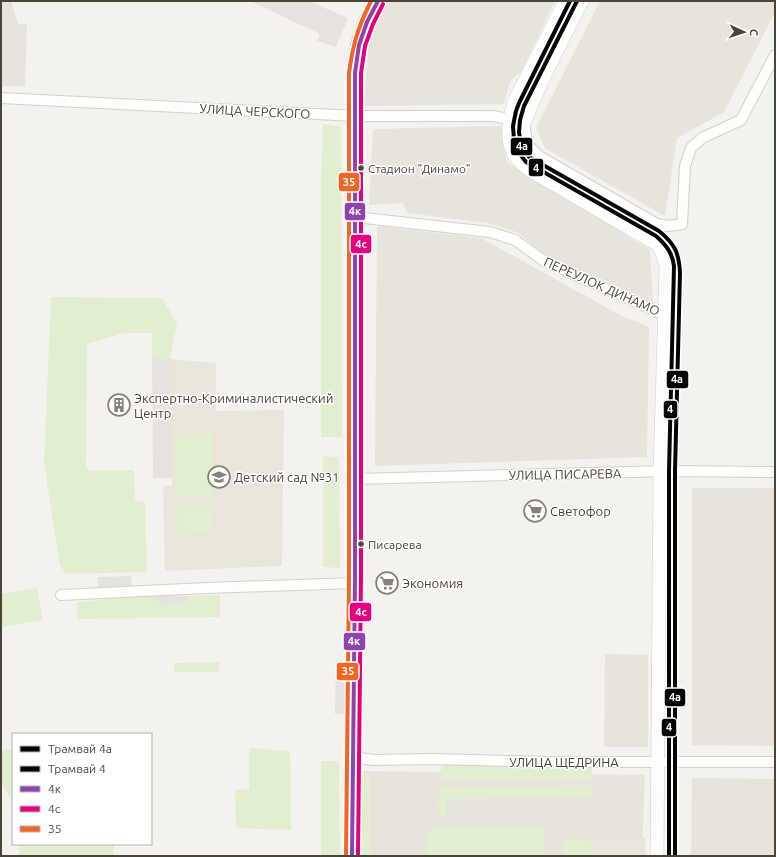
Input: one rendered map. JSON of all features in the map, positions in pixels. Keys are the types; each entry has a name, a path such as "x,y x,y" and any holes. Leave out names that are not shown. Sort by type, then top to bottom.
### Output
{"main road":[{"path":"352,856 355,479 355,73 359,45 367,22 378,1"}],"street":[{"path":"565,1 514,102 509,118 508,131 510,144 514,155 521,165 658,245 666,267 660,471 657,856"},
{"path":"514,155 524,122 533,100 582,1"},
{"path":"524,122 527,144 539,156 658,224 668,226 682,224 685,166 690,148 702,138 741,120 775,55"},
{"name":"УЛИЦА ЧЕРСКОГО","path":"1,98 355,116 493,116 524,122"},
{"name":"ПЕРЕУЛОК ДИНАМО","path":"355,217 490,232 515,240 544,261 665,315"},
{"name":"УЛИЦА ПИСАРЕВА","path":"355,479 660,471 775,472"},
{"path":"61,595 354,583"},
{"name":"УЛИЦА ЩЕДРИНА","path":"353,757 379,760 432,759 550,762 775,762"}],"shaded area":[{"path":"1,1 11,1 18,24 27,24 25,86 2,86 1,102"},
{"path":"250,1 309,1 348,18 336,47 317,41 320,34"},
{"path":"387,1 555,1 521,72 510,81 504,104 363,106 370,32"},
{"path":"600,1 775,1 775,12 724,112 677,138 665,216 545,148 536,128"},
{"path":"501,126 507,162 650,250 653,302 545,255 519,233 488,223 407,213 403,203 369,205 373,129"},
{"path":"377,226 481,238 622,316 649,327 647,457 375,466"},
{"path":"152,358 170,359 172,478 153,478"},
{"path":"170,359 216,363 216,411 284,410 282,566 165,571 163,486 172,485"},
{"path":"692,488 775,488 775,746 692,745"},
{"path":"131,576 132,586 98,588 98,577"},
{"path":"153,595 190,596 185,604 160,605"},
{"path":"605,654 648,655 648,747 604,747"},
{"path":"345,672 345,714 335,714 336,673"},
{"path":"360,771 645,775 642,856 361,856"},
{"path":"692,778 775,779 775,856 691,856"},
{"path":"645,838 646,856 565,856 564,839"}],"green space":[{"path":"323,124 341,127 342,437 321,437 321,183"},
{"path":"51,297 162,298 177,324 170,359 152,358 152,333 124,333 87,344 86,467 88,470 134,470 135,500 145,502 147,572 66,574 60,565 44,463"},
{"path":"212,433 211,496 175,497 174,434"},
{"path":"323,456 339,457 340,568 323,567"},
{"path":"210,504 211,533 178,534 177,505"},
{"path":"37,588 43,620 1,627 1,594"},
{"path":"153,595 160,605 185,604 190,596 220,595 220,617 77,619 77,602"},
{"path":"219,662 219,672 174,672 174,663"},
{"path":"249,748 290,751 291,830 236,828 235,790 249,789"},
{"path":"12,749 12,806 11,800 1,782 1,750"},
{"path":"321,761 339,761 340,856 321,856"},
{"path":"446,764 592,768 591,780 440,779 441,767"},
{"path":"362,771 370,776 370,856 362,856"},
{"path":"591,785 592,798 446,799 446,817 440,814 438,810 439,787"},
{"path":"437,826 544,826 545,856 427,856 425,847 426,839 430,832"},
{"path":"564,839 590,839 591,856 565,856"},
{"path":"18,845 114,845 113,856 20,856"}],"tram line":[{"name":"4","path":"570,1 516,111 513,126 514,140 519,153 526,162 656,236 668,249 674,266 669,471 669,856"},
{"name":"4a","path":"577,1 524,106 520,120 519,132 521,145 529,157 659,231 669,240 675,249 679,260 680,273 675,471 675,856"}],"transit line":[{"name":"35","path":"346,856 349,576 349,73 352,53 357,36 371,1"},
{"name":"4к","path":"352,856 355,576 355,73 359,45 367,22 378,1"},
{"name":"4с","path":"358,856 361,576 361,73 365,46 373,24 383,4"}],"place":[{"name":"Стадион \"Динамо\"","path":"361,168"},
{"name":"Экспертно-Криминалистический Центр","path":"119,405"},
{"name":"Детский сад №31","path":"219,477"},
{"name":"Светофор","path":"535,511"},
{"name":"Писарева","path":"361,544"},
{"name":"Экономия","path":"387,583"}]}
